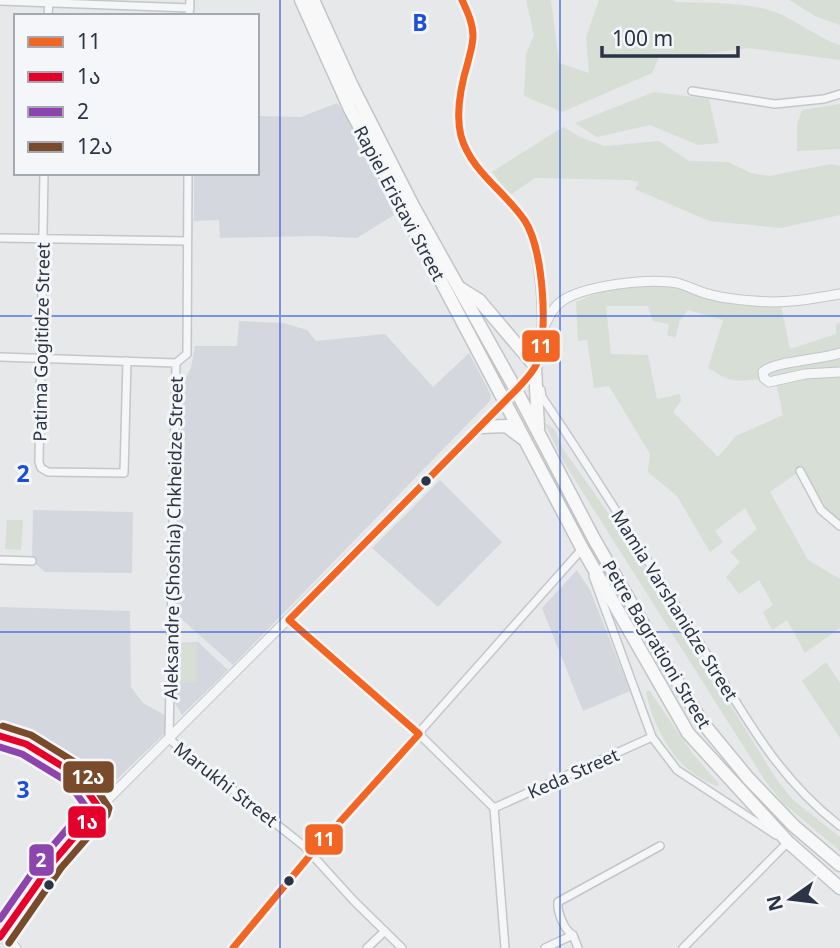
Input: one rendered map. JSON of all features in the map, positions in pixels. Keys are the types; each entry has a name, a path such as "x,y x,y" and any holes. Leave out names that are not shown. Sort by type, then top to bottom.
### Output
{"main road":[{"name":"Rapiel Eristavi Street","path":"301,0 350,109 505,402"},
{"name":"Rapiel Eristavi Street","path":"313,0 358,98 413,206 516,390"},
{"path":"459,287 479,300 535,366 539,435"},
{"name":"Petre Bagrationi Street","path":"516,390 594,539 702,722 748,778 794,826 840,866"},
{"name":"Petre Bagrationi Street","path":"505,402 582,548 688,733 788,842 840,888"},
{"path":"481,427 506,426 526,441"},
{"path":"0,736 26,744 75,774 99,807 53,862 1,936"}],"street":[{"path":"99,807 481,427 535,366 540,354 543,328 535,244 527,225 470,157 461,137 458,116 460,91 474,41 471,21 462,0"},
{"path":"0,1 190,8"},
{"path":"692,91 775,104 824,99 840,94"},
{"name":"Patima Gogitidze Street","path":"44,175 38,462 41,468 48,471 124,473 127,361"},
{"name":"Aleksandre (Shoshia) Chkheidze Street","path":"169,739 176,363 187,354 188,175"},
{"path":"0,238 187,241"},
{"path":"543,328 561,301 599,287 653,281 678,283 711,295 789,302 840,294"},
{"path":"840,353 815,360 769,366 763,372 764,378 769,382 806,374 840,372"},
{"path":"0,357 176,363"},
{"name":"Mamia Varshanidze Street","path":"535,366 542,397 722,678 757,738 806,796 840,826"},
{"path":"800,471 821,510 840,526"},
{"path":"233,948 312,853 582,548"},
{"name":"Petre Bagrationi Street","path":"582,548 652,737 677,770 788,842"},
{"path":"0,560 32,561"},
{"path":"289,620 419,734 494,808 505,948"},
{"name":"Keda Street","path":"494,808 652,737"},
{"name":"Marukhi Street","path":"169,739 312,853 354,901 402,948"},
{"path":"683,948 788,842"},
{"path":"578,948 557,908 558,902 660,846"},
{"path":"367,948 385,931"},
{"path":"545,948 573,935"},
{"path":"1,936 16,948"}],"shaded area":[{"path":"526,0 551,0 559,63 589,73 586,37 599,0 672,0 764,9 840,45 840,60 749,48 688,56 660,55 652,73 562,112 524,96 526,54 534,35"},
{"path":"789,0 840,0 840,25 817,17"},
{"path":"654,92 709,99 719,143 698,145 650,125 597,137 575,123"},
{"path":"337,103 348,116 394,215 357,238 220,238 219,220 194,221 194,175 259,175 259,116 301,117"},
{"path":"840,104 840,149 797,151 797,124 802,110"},
{"path":"563,127 582,138 605,146 659,141 689,161 728,162 751,173 769,176 831,164 840,166 840,215 781,228 709,221 635,189 639,182 629,180 535,178 510,195 492,172"},
{"path":"651,284 678,286 711,299 759,306 781,306 790,349 836,334 836,324 840,322 840,526 821,510 800,471 770,492 808,560 840,579 840,628 805,653 787,620 772,630 763,612 773,605 759,580 739,594 726,577 740,562 730,552 757,529 745,508 715,531 723,542 710,552 677,496 648,472 650,454 609,386 594,388 587,340 578,341 576,302 601,291","holes":["606,306 648,306 653,321 669,324 667,335 675,338 680,320 688,310 723,320 708,368 735,380 763,379 776,382 783,415 736,436 718,457 673,412 681,401 680,394 657,399 648,355 611,354"]},
{"path":"239,321 284,323 307,330 316,341 385,334 433,387 469,353 491,395 490,401 233,665 177,615 182,385 191,368 195,346 237,346"},
{"path":"544,422 555,430 563,449 633,548 775,777 792,799 840,837 840,851 783,803 766,782 563,461"},
{"path":"440,480 502,542 438,607 372,548"},
{"path":"33,510 133,512 132,573 45,572 32,561"},
{"path":"7,520 23,520 21,550 5,549"},
{"path":"577,570 590,590 630,691 583,711 542,608"},
{"path":"0,607 130,611 131,687 143,703 170,718 168,730 106,790 67,756 54,755 0,729"},
{"path":"198,642 228,670 182,715 173,700 176,643"},
{"path":"178,644 197,644 197,683 178,683"},
{"path":"826,662 840,683 840,738 802,681"},
{"path":"649,690 693,754 719,784 717,786 690,771 670,749 650,708 646,693"}],"transit line":[{"name":"11","path":"289,620 531,374 541,349 542,291 531,234 517,210 473,160 461,136 460,99 473,36 471,22 462,0"},
{"name":"11","path":"289,620 419,734"},
{"name":"12ა","path":"3,726 31,735 81,766 109,808 107,815 61,868 9,943"},
{"name":"11","path":"233,948 312,853 419,734"},
{"name":"1ა","path":"0,736 26,744 75,774 99,808 53,862 0,937"},
{"name":"2","path":"0,747 22,754 68,782 86,807 44,856 0,919"}]}
